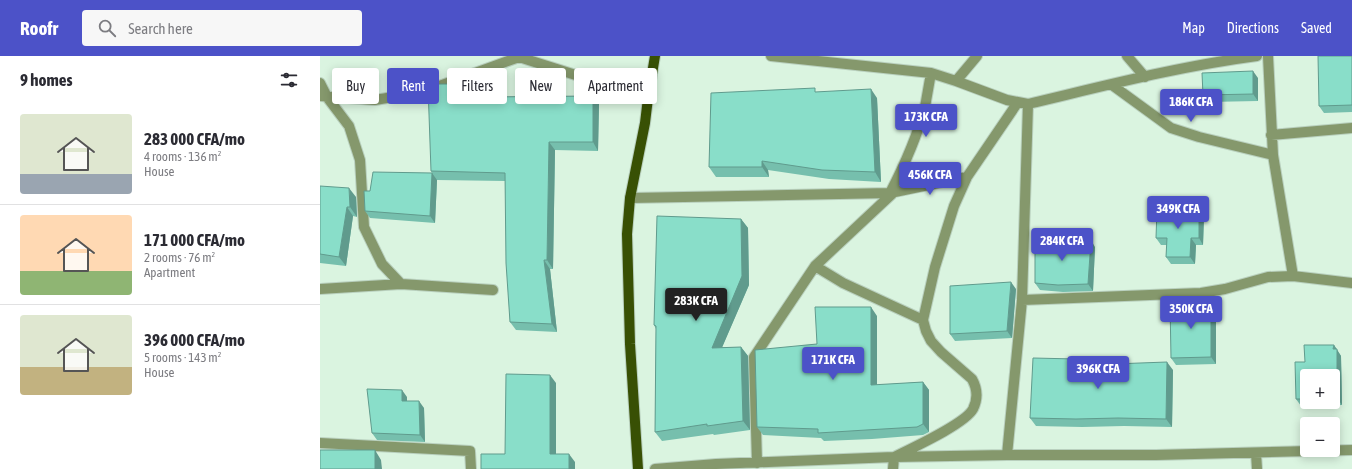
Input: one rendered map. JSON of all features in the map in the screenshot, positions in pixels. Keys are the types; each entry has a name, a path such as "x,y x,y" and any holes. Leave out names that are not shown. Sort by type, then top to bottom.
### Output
{"main road":[{"path":"653,68 655,56"},
{"path":"638,469 630,344 627,234 630,198 647,104"}],"street":[{"path":"323,97 374,100 423,92 518,56 574,74"},
{"path":"771,56 931,73 1007,100 1023,103 1112,85 1218,59 1257,56"},
{"path":"956,81 977,56"},
{"path":"1127,56 1145,77"},
{"path":"1268,56 1273,155 1293,276"},
{"path":"756,463 754,357 816,266 892,192 925,107 931,73"},
{"path":"320,83 323,97 349,126 360,160 364,227 382,264 401,284"},
{"path":"1112,85 1171,128 1199,137 1273,155"},
{"path":"894,457 957,424 973,409 976,401 977,394 975,384 972,379 941,352 931,340 926,331 923,320 935,267 954,206 967,177 1023,103"},
{"path":"1007,455 1022,300 1023,103"},
{"path":"1271,135 1352,128"},
{"path":"630,198 892,192 967,177"},
{"path":"816,266 843,283 923,320"},
{"path":"1022,300 1202,293 1225,289 1268,277 1293,276 1352,283"},
{"path":"320,289 401,284 493,290"},
{"path":"320,443 470,451 471,469"},
{"path":"655,469 716,464 894,457 1156,455 1352,450"},
{"path":"1256,452 1257,469"},
{"path":"893,469 894,457"}],"building":[{"path":"1318,56 1352,56 1352,105 1319,106"},
{"path":"1253,71 1253,94 1203,95 1202,73"},
{"path":"439,84 447,84 447,104 507,104 507,97 515,97 515,104 566,104 566,96 574,96 574,104 593,104 593,142 549,142 547,260 544,260 552,324 510,322 506,263 505,173 431,171 429,104 439,104"},
{"path":"815,88 815,92 871,89 875,172 822,170 762,161 762,167 709,167 711,93"},
{"path":"373,172 432,173 430,216 365,211 364,191 370,191"},
{"path":"320,186 349,188 350,207 347,207 339,257 320,254"},
{"path":"1157,209 1199,209 1199,238 1191,238 1190,257 1166,257 1167,238 1156,238"},
{"path":"657,216 741,219 742,276 712,348 741,347 743,421 707,426 707,424 655,432 656,326 654,325"},
{"path":"1091,240 1088,284 1058,285 1035,283 1035,241"},
{"path":"1011,282 1007,331 950,334 950,286"},
{"path":"1170,303 1211,303 1211,357 1171,358"},
{"path":"815,307 871,307 871,385 923,382 923,424 917,427 818,433 818,429 757,427 755,350 817,344"},
{"path":"1304,345 1334,345 1333,349 1337,349 1337,369 1300,369 1300,399 1296,399 1295,362 1305,362"},
{"path":"1033,358 1113,360 1113,364 1167,362 1166,419 1030,418"},
{"path":"506,374 550,375 550,454 569,454 569,469 481,469 481,454 505,454"},
{"path":"367,389 402,390 402,401 419,401 420,435 372,433"},
{"path":"320,450 375,450 375,469 320,469"}]}
